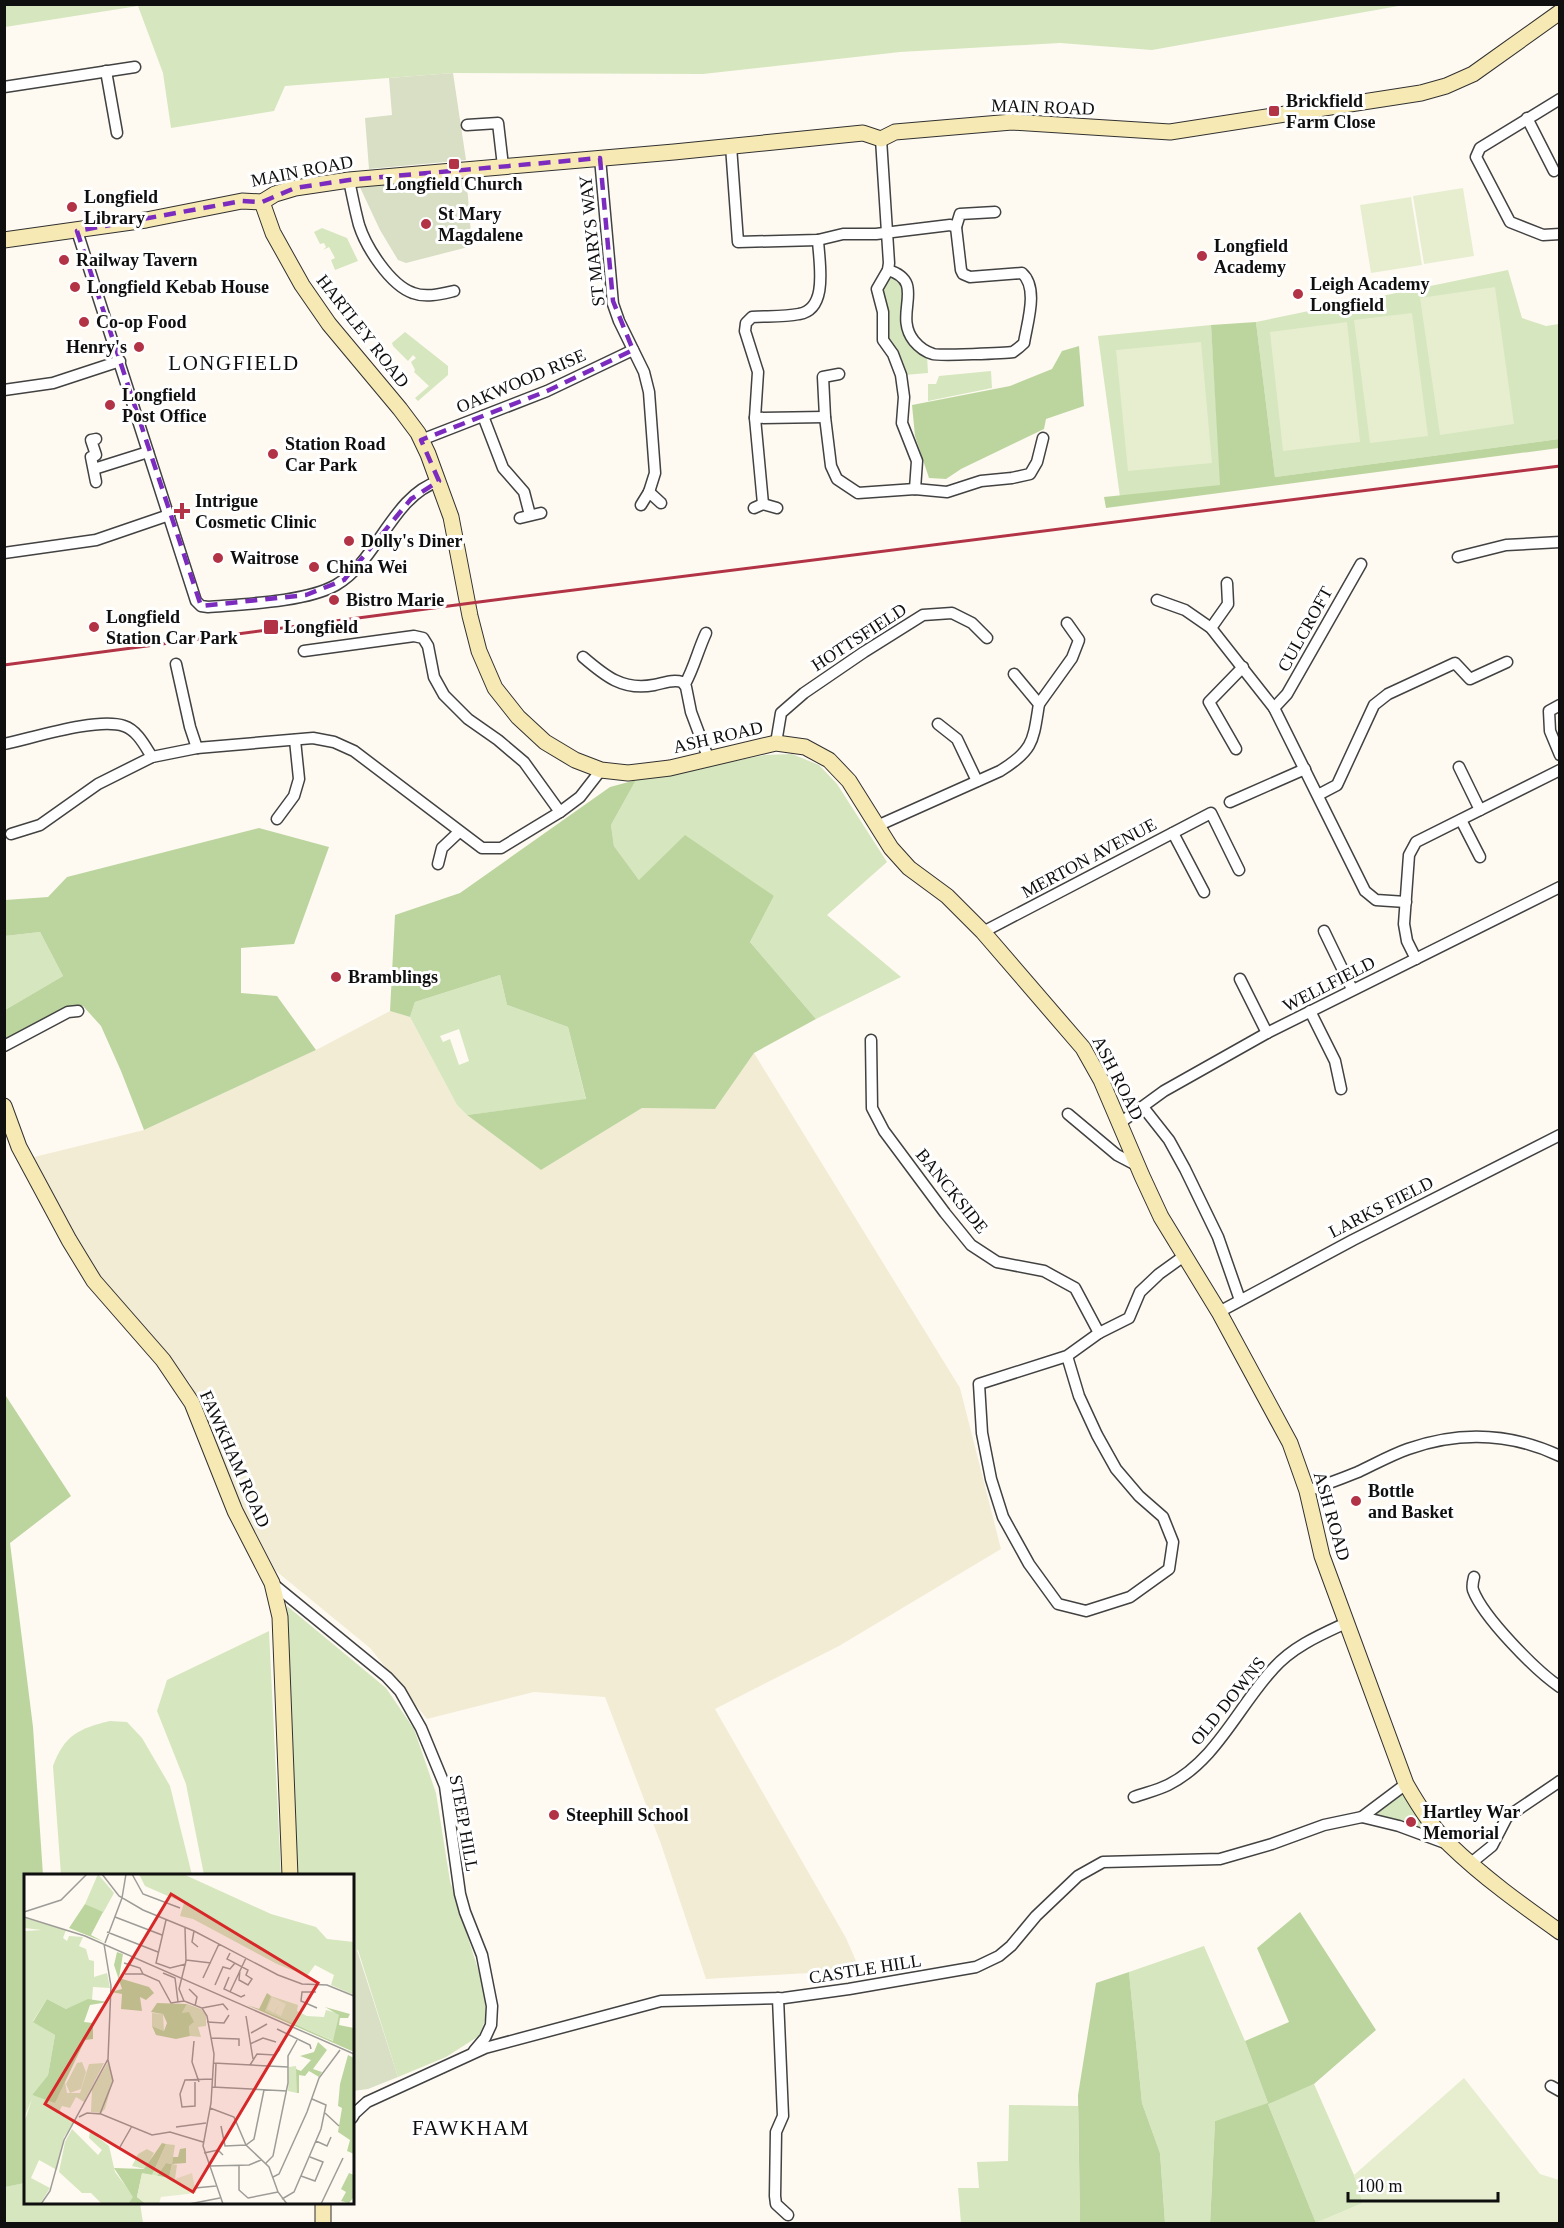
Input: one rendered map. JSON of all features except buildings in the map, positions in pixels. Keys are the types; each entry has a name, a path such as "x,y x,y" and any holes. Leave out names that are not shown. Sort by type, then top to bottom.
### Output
{"street":[{"name":"MAIN ROAD","path":"4,240 171,216 242,201 262,202 275,194 294,188 349,180 863,133 881,139 896,132 1012,122 1170,132 1421,93 1446,86 1473,74 1557,18"},
{"path":"4,87 135,67"},
{"path":"106,71 117,133"},
{"path":"1560,99 1480,148 1476,157 1510,222 1543,235 1560,234"},
{"path":"1527,118 1554,171"},
{"path":"467,125 498,123 503,166"},
{"path":"881,139 888,270 877,289 883,312 883,340 893,354 901,375 904,397 902,423 917,461 915,489"},
{"path":"731,146 738,242 818,240 843,234 887,233 950,225 956,227"},
{"name":"ST MARYS WAY","path":"600,158 612,297 619,321 644,372 649,392 655,473 649,492 641,505"},
{"path":"349,180 360,227 366,242 386,272 403,288 414,294 439,294 454,291"},
{"name":"HARTLEY ROAD","path":"262,202 273,233 311,299 400,409 421,440 439,480"},
{"path":"888,270 899,274 906,280 907,328 914,341 923,349 943,356 1013,352 1024,343 1031,290 1029,278 1023,273 970,277 960,270 956,227 960,214 995,212"},
{"path":"77,231 198,604 208,607 278,600 327,589 344,580 411,500 423,489 439,480"},
{"path":"777,508 759,506 755,418 758,372 745,332 746,323 752,317 801,314 812,306 820,294 818,240"},
{"name":"OAKWOOD RISE","path":"421,440 558,386 633,350"},
{"path":"4,390 54,382 120,361"},
{"path":"839,374 823,377 831,466 837,479 858,493 915,489 947,492 981,481 1030,474 1037,462 1043,438"},
{"path":"483,416 503,468 525,493 531,515"},
{"path":"755,418 825,417"},
{"path":"96,439 91,440 96,455 91,456 96,482"},
{"path":"94,469 148,452"},
{"name":"ASH ROAD","path":"439,480 456,536 474,634 484,663 495,688 518,717 546,742 575,760 601,770 628,773 670,768 776,743 805,747 829,760 849,780 891,848 909,868 947,896 983,932 1083,1048 1101,1080 1161,1217 1219,1312 1290,1443 1306,1491 1322,1556 1406,1784 1418,1805 1449,1844 1496,1885 1560,1932"},
{"path":"649,492 662,503"},
{"path":"4,553 96,540 169,515"},
{"path":"1458,557 1506,545 1560,542"},
{"name":"CULCROFT","path":"1274,708 1287,694 1361,564"},
{"path":"1211,628 1228,604 1227,583"},
{"path":"1157,600 1185,610 1211,628 1274,708 1365,891 1376,900 1406,902"},
{"name":"HOTTSFIELD","path":"776,743 782,713 804,693 923,615 952,613 972,623 987,638"},
{"path":"877,826 1018,760 1033,741 1039,704 1072,658 1079,640 1067,623"},
{"path":"706,633 685,684 691,712 709,760"},
{"path":"304,651 414,636 422,637 428,646 435,679 444,695 468,719 526,764 560,812"},
{"path":"600,654 588,661 612,680 627,686 640,687 675,681 685,684"},
{"path":"1318,795 1337,785 1374,705 1388,694 1455,663 1470,679 1507,662"},
{"path":"176,664 197,748"},
{"path":"1236,749 1209,702 1243,667"},
{"path":"1014,674 1039,704"},
{"path":"1560,705 1549,711 1550,731 1560,755"},
{"path":"4,744 105,724 125,726 138,736 152,757"},
{"path":"938,724 957,739 977,781"},
{"path":"11,834 40,825 98,784 152,757 197,748 313,738 334,742 354,751 482,848 501,848 580,797 601,770"},
{"path":"276,819 294,796 299,778 296,740"},
{"path":"1459,767 1480,810"},
{"path":"1230,802 1305,769"},
{"path":"1416,959 1407,941 1404,924 1409,855 1416,842 1558,774"},
{"name":"MERTON AVENUE","path":"983,932 1211,813 1239,870"},
{"path":"1461,820 1480,857"},
{"path":"438,864 442,848 459,832"},
{"path":"1173,833 1204,892"},
{"name":"WELLFIELD","path":"1120,1123 1164,1091 1267,1033 1560,887"},
{"path":"1324,931 1352,989"},
{"path":"1240,979 1267,1033"},
{"path":"4,1046 68,1012 78,1011"},
{"path":"1310,1011 1335,1061 1341,1089"},
{"name":"BANCKSIDE","path":"871,1040 872,1108 884,1131 945,1213 971,1245 997,1262 1044,1271 1075,1288 1099,1333"},
{"name":"FAWKHAM ROAD","path":"4,1106 18,1147 94,1281 163,1360 192,1403 235,1511 272,1583 280,1617 290,1874"},
{"path":"1143,1107 1169,1140 1185,1169 1218,1237 1240,1300"},
{"path":"1068,1114 1117,1155 1138,1166"},
{"name":"LARKS FIELD","path":"1219,1312 1353,1240 1560,1135"},
{"path":"1067,1356 1080,1396 1097,1435 1116,1469 1139,1496 1163,1517 1173,1542 1169,1569 1130,1597 1086,1611 1058,1604 1029,1564 1003,1517 991,1479 982,1433 979,1384 1067,1356 1099,1333 1129,1318 1140,1292 1159,1274 1184,1256"},
{"path":"1306,1491 1356,1473 1407,1449 1436,1440 1470,1436 1504,1437 1536,1445 1560,1456"},
{"path":"1474,1577 1472,1589 1488,1615 1542,1676 1560,1687"},
{"name":"STEEP HILL","path":"272,1583 387,1677 400,1691 421,1728 444,1786 460,1894 487,1975 492,2006 491,2025"},
{"name":"OLD DOWNS","path":"1134,1797 1168,1785 1198,1764 1222,1737 1274,1668 1306,1642 1346,1623"},
{"path":"1471,1863 1492,1846 1507,1817 1560,1781"},
{"name":"CASTLE HILL","path":"354,2115 367,2102 472,2054 504,2042 661,2001 778,1998 849,1989 975,1967 999,1956 1078,1876 1102,1862 1220,1859 1272,1844 1324,1825 1362,1817 1406,1784"},
{"name":"CASTLE HILL","path":"1362,1817 1399,1826 1449,1844"},
{"path":"778,1998 783,2116 776,2128 775,2196 776,2204 788,2215"},
{"path":"472,2054 485,2038 491,2025 504,2042"},
{"path":"323,2204 323,2223"}],"highlighted area":[{"path":"600,158 613,301 633,350 547,391 421,440 439,481 411,499 344,580 306,595 201,606 77,231 242,201 262,202 295,188 349,180"}],"shaded area":[{"path":"390,1011 410,1017 457,1105 541,1170 642,1108 715,1109 754,1053 960,1388 1001,1549 839,1646 715,1709 846,1938 860,1970 706,1979 661,1844 605,1697 534,1692 427,1719 370,1648 276,1571 246,1516 190,1383 97,1272 30,1158 144,1130 316,1050"}],"green space":[{"path":"5,4 1404,5 1152,50 1060,43 900,52 703,74 453,73 285,86 274,111 171,128 163,73 138,6 5,27"},
{"path":"453,73 466,160 369,169 365,118 392,115 389,78"},
{"path":"466,173 472,246 406,263 398,260 380,230 358,183"},
{"path":"1463,188 1474,256 1424,264 1413,196"},
{"path":"1411,197 1422,265 1371,273 1360,205"},
{"path":"322,228 347,238 358,261 335,270 331,260 335,258 329,247 323,250 326,247 324,243 320,244 314,232"},
{"path":"1508,270 1522,318 1546,326 1559,324 1559,439 1275,477 1256,322"},
{"path":"892,276 904,283 902,316 927,355 928,373 904,375 887,340 881,291"},
{"path":"1495,287 1514,424 1440,435 1420,298"},
{"path":"1412,313 1428,436 1370,443 1354,320"},
{"path":"1256,322 1275,477 1559,439 1559,448 1106,508 1104,497 1220,485 1211,325"},
{"path":"1347,322 1360,442 1283,451 1270,332"},
{"path":"1211,325 1221,486 1120,497 1098,336"},
{"path":"405,332 448,366 448,375 418,401 415,398 429,386 414,372 411,362 416,358 413,355 408,361 392,343"},
{"path":"1201,342 1212,463 1128,471 1116,350"},
{"path":"1079,346 1084,406 1046,419 1044,429 961,469 946,479 929,478 915,436 912,405 1010,386 1052,369 1062,351"},
{"path":"991,371 992,388 928,401 928,384 936,384 939,376"},
{"path":"792,754 819,765 837,784 887,862 827,915 901,977 816,1019 750,942 774,896 639,880 614,846 611,825 636,780 765,755"},
{"path":"636,780 611,825 614,846 639,880 685,835 774,896 750,942 816,1019 754,1053 715,1109 642,1108 541,1170 467,1115 586,1099 568,1027 507,1005 500,975 415,1002 410,1017 390,1011 395,915 460,893 610,787"},
{"path":"259,828 329,847 294,944 241,948 241,993 277,996 316,1050 144,1130 101,1026 83,1006 67,1008 5,1040 5,1010 63,976 40,932 5,936 5,900 48,897 67,877"},
{"path":"40,932 63,976 5,1010 5,936"},
{"path":"500,975 507,1005 568,1027 586,1100 467,1115 457,1105 410,1017 415,1002","holes":["459,1029 469,1061 459,1065 450,1039 443,1042 440,1036"]},
{"path":"4,1393 71,1496 10,1543 33,1727 43,1874 24,1874 24,2183 5,2187"},
{"path":"287,1606 386,1688 414,1729 436,1793 450,1881 484,1988 486,2018 479,2036 446,2057 398,2077 358,1950 354,1951 354,1874 295,1874"},
{"path":"269,1631 281,1874 204,1874 186,1784 157,1711 167,1680"},
{"path":"110,1721 127,1722 142,1738 170,1786 192,1874 61,1874 53,1766 57,1755 68,1740 74,1734"},
{"path":"1400,1794 1430,1834 1376,1816 1377,1812"},
{"path":"1300,1912 1376,2030 1314,2084 1268,2104 1316,2223 1210,2224 1215,2121 1268,2103 1245,2041 1289,2022 1257,1948"},
{"path":"1204,1946 1245,2041 1268,2103 1314,2084 1354,2175 1363,2203 1316,2223 1268,2104 1215,2121 1210,2223 1165,2223 1160,2153 1142,2103 1129,1972"},
{"path":"357,1950 398,2077 368,2089 354,2091 354,1951"},
{"path":"1129,1972 1142,2103 1160,2153 1165,2223 1080,2223 1078,2095 1096,1983"},
{"path":"1464,2078 1540,2174 1559,2180 1559,2223 1315,2223 1363,2203 1354,2175"},
{"path":"1009,2105 1078,2106 1080,2223 961,2223 958,2188 979,2188 977,2162 1008,2161"},
{"path":"24,2183 24,2204 140,2204 143,2223 5,2223 4,2187"}],"railway":[{"path":"4,665 479,602 1560,466"}],"place":[{"name":"Brickfield Farm Close","path":"1274,111"},
{"name":"Longfield Church","path":"454,164"},
{"name":"Longfield Library","path":"72,207"},
{"name":"St Mary Magdalene","path":"426,224"},
{"name":"Longfield Academy","path":"1202,256"},
{"name":"Railway Tavern","path":"64,260"},
{"name":"Longfield Kebab House","path":"75,287"},
{"name":"Leigh Academy Longfield","path":"1298,294"},
{"name":"Co-op Food","path":"84,322"},
{"name":"Henry's","path":"139,347"},
{"name":"Longfield Post Office","path":"110,405"},
{"name":"Station Road Car Park","path":"273,454"},
{"name":"Intrigue Cosmetic Clinic","path":"182,511"},
{"name":"Dolly's Diner","path":"349,541"},
{"name":"Waitrose","path":"218,558"},
{"name":"China Wei","path":"314,567"},
{"name":"Bistro Marie","path":"334,600"},
{"name":"Longfield Station Car Park","path":"94,627"},
{"name":"Longfield","path":"271,627"},
{"name":"Bramblings","path":"336,977"},
{"name":"Bottle and Basket","path":"1356,1501"},
{"name":"Steephill School","path":"554,1815"},
{"name":"Hartley War Memorial","path":"1411,1822"}],"district":[{"name":"LONGFIELD","path":"234,363"},
{"name":"FAWKHAM","path":"471,2128"}]}
